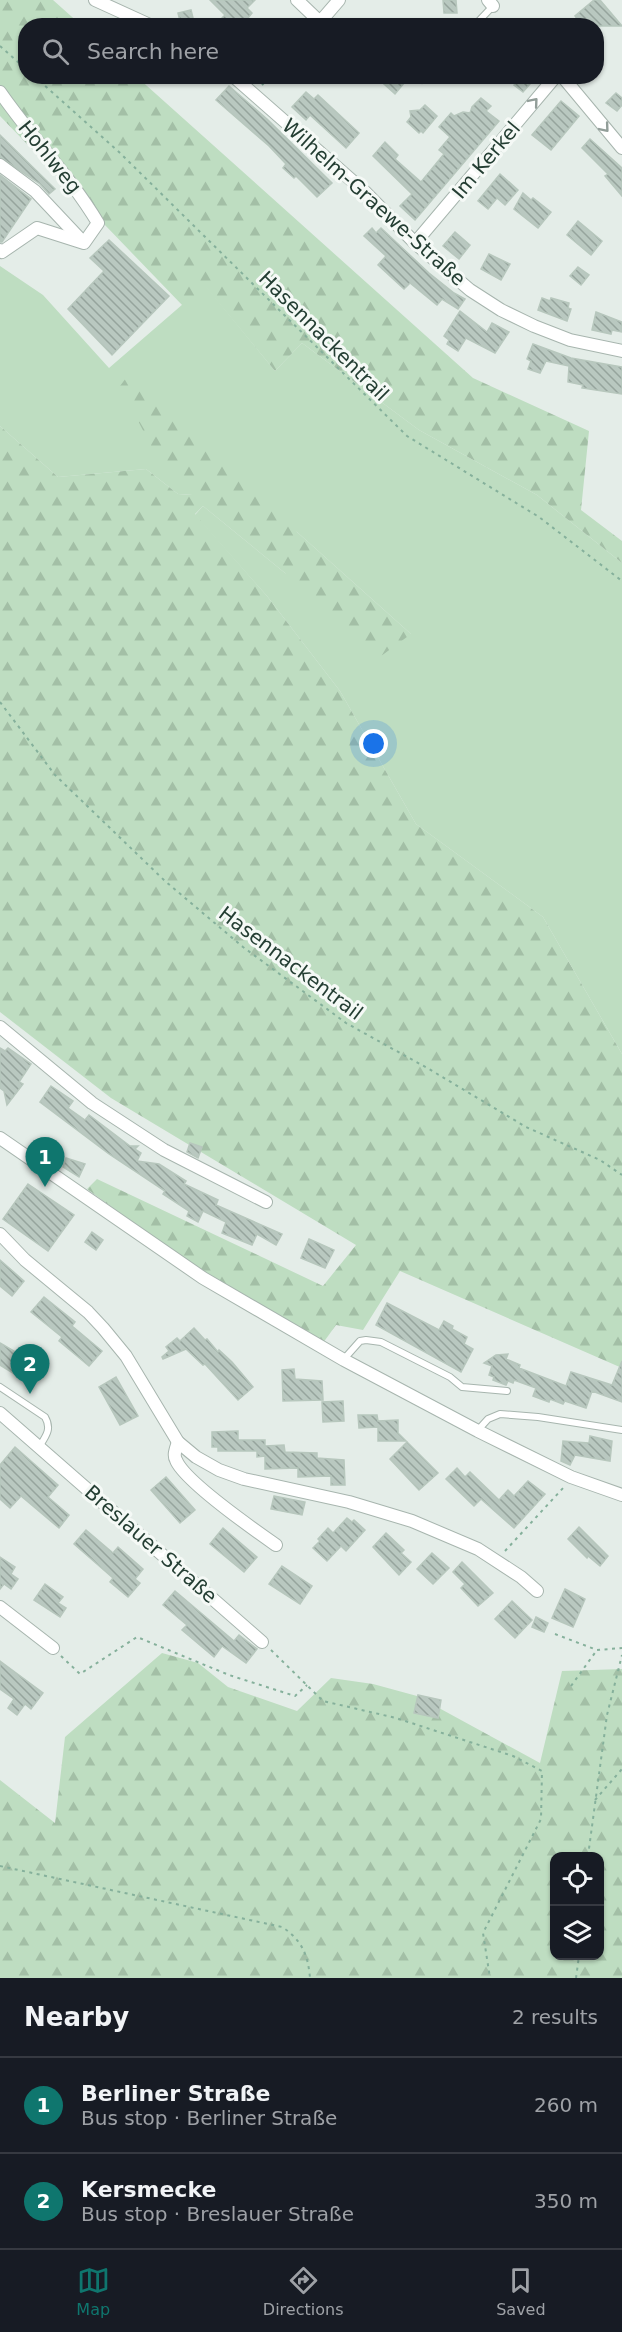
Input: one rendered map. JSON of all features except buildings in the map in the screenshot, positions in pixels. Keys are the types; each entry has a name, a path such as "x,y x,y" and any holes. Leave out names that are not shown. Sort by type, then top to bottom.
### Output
{"street":[{"path":"95,0 134,18"},
{"path":"297,0 316,18"},
{"path":"323,18 339,0"},
{"name":"Wilhelm-Graewe-Straße","path":"242,84 365,192 415,243 470,290 501,310 534,326 570,339 622,351"},
{"name":"Im Kerkel","path":"415,243 549,84"},
{"path":"569,84 622,148"},
{"name":"Hohlweg","path":"0,92 22,124 79,192 98,223 84,243"},
{"path":"0,165 35,190 84,243"},
{"path":"0,250 2,252 37,228 84,243"},
{"path":"0,1027 92,1103 164,1150 266,1202"},
{"path":"0,1138 203,1278 344,1360 571,1477 622,1495"},
{"path":"0,1234 25,1260 104,1328 126,1356 178,1442 196,1457 219,1470 244,1479 381,1511 454,1539 497,1560 537,1591"},
{"name":"Breslauer Straße","path":"0,1413 262,1642"},
{"path":"178,1442 176,1461 200,1488 276,1545"},
{"path":"0,1607 53,1648"}],"lane":[{"path":"480,18 490,3"},
{"path":"344,1360 360,1341 381,1342 450,1377 462,1387 507,1391"},
{"path":"0,1387 45,1417 49,1430 38,1447"},
{"path":"478,1431 488,1419 500,1414 538,1416 622,1430"}],"path":[{"path":"0,46 18,62"},
{"name":"Hasennackentrail","path":"43,84 119,152 407,436 540,518 622,581"},
{"name":"Hasennackentrail","path":"0,702 55,775 165,881 243,947 346,1023 526,1127 600,1160 622,1175"},
{"path":"497,1560 558,1497"},
{"path":"555,1634 597,1650 622,1648"},
{"path":"53,1648 80,1674 137,1637 229,1675 295,1696 307,1685"},
{"path":"262,1642 322,1701 396,1718 513,1756 542,1771 541,1819 483,1933 490,1978"},
{"path":"571,1686 597,1650"},
{"path":"589,1852 608,1715 622,1655"},
{"path":"595,1800 622,1770"},
{"path":"0,1866 282,1927 294,1935 304,1947 310,1978"},
{"path":"576,1978 578,1960"}],"green space":[{"path":"0,0 53,0 73,18 18,18 18,84 145,84 473,378 589,431 581,510 622,541 622,563 537,495 419,430 302,343 275,371 205,286 183,306 0,116"},
{"path":"0,266 43,295 109,368 205,285 275,371 302,343 419,430 537,495 622,563 622,1054 543,917 416,824 340,691 267,596 195,515 203,506 285,573 411,634 297,532 193,495 178,494 146,469 58,477 0,426"},
{"path":"129,374 297,532 411,634 377,659 285,573 203,506 195,514 267,596 340,691 416,824 543,917 622,1054 622,1368 400,1271 363,1330 336,1325 323,1343 204,1274 87,1189 97,1179 323,1286 356,1245 111,1098 0,1012 0,426 58,477 146,469 178,494 192,495 162,467 120,386"},
{"path":"162,1653 198,1663 228,1687 297,1711 331,1678 373,1684 417,1696 540,1763 562,1671 622,1669 622,1978 0,1978 0,1780 55,1823 65,1737"}],"place":[{"name":"Berliner Straße","path":"45,1187"},
{"name":"Kersmecke","path":"30,1394"}]}
